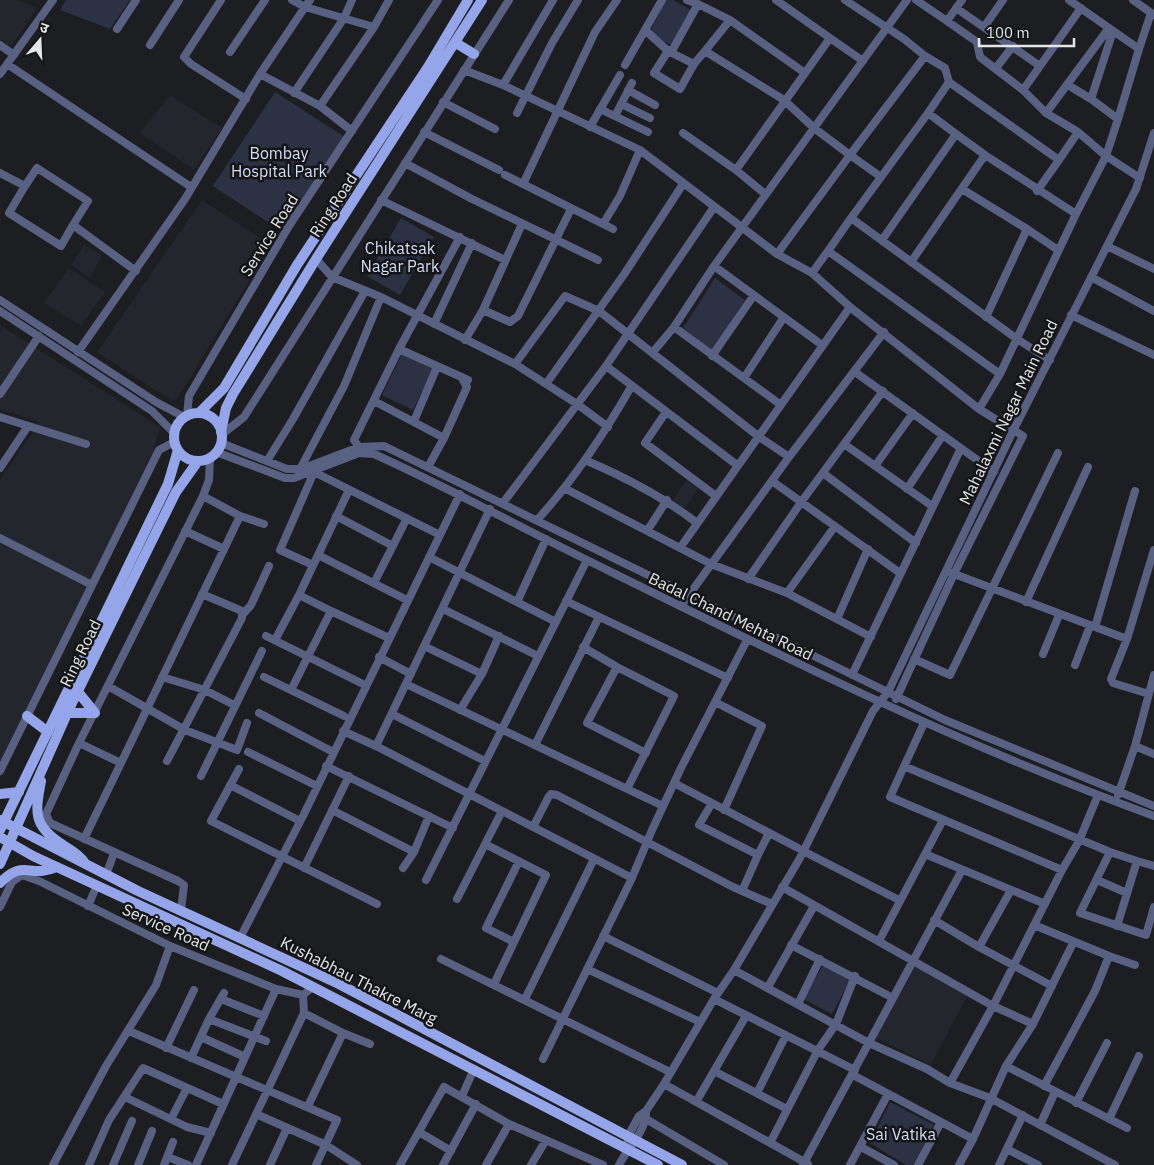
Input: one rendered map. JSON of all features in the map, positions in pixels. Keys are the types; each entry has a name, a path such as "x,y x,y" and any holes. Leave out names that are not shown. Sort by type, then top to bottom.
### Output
{"main road":[{"name":"Ring Road","path":"199,413 224,388 297,265 428,67 468,0"},
{"name":"Ring Road","path":"218,444 226,408 233,394 316,259 482,0"},
{"path":"456,43 474,54"},
{"path":"199,413 213,419 218,444 198,461 183,456 175,442 186,416 199,413"},
{"name":"Ring Road","path":"1,824 19,792 168,484 175,442"},
{"name":"Ring Road","path":"0,864 17,830 68,712 176,492 198,461"},
{"path":"78,692 94,713"},
{"path":"68,712 94,713"},
{"path":"27,716 48,732"},
{"path":"44,766 36,807 38,820 45,832 75,852 86,866"},
{"path":"0,794 19,792"},
{"name":"Kushabhau Thakre Marg","path":"1,824 17,830 86,866 339,984 682,1165"},
{"name":"Kushabhau Thakre Marg","path":"0,837 10,844 57,867 313,986 658,1165"},
{"path":"0,883 11,872 16,870 41,872 57,867"}],"street":[{"path":"0,74 53,0"},
{"path":"117,29 136,0"},
{"path":"150,45 179,0"},
{"path":"230,52 265,0"},
{"path":"292,0 374,26"},
{"path":"294,93 344,18 352,0"},
{"path":"320,106 329,96 390,0"},
{"name":"Service Road","path":"186,416 189,396 289,226 438,0"},
{"path":"181,910 184,885 50,823 46,814 79,743 203,496 218,444 244,417 509,0"},
{"path":"502,85 553,0"},
{"path":"517,113 552,43 578,0"},
{"path":"523,184 595,32 617,0"},
{"path":"625,65 662,0"},
{"path":"687,0 730,20 805,73"},
{"path":"776,0 863,61"},
{"path":"844,0 853,2 886,29 904,39 944,68 949,82 1059,160"},
{"path":"653,352 674,327 765,194 907,0"},
{"path":"916,0 976,42 980,57 1023,90 1046,113 1078,132 1106,156 1140,178"},
{"path":"947,21 962,0"},
{"path":"984,27 1003,0"},
{"path":"1069,0 1139,49"},
{"path":"979,409 1000,374 1058,250 1106,156 1139,49 1153,14 1133,0"},
{"path":"219,1 184,57 186,61 246,99"},
{"path":"78,352 136,271 191,187 260,74 308,4"},
{"path":"649,81 668,51 673,49 698,4"},
{"path":"956,8 1040,66"},
{"path":"1023,90 1081,8"},
{"path":"654,73 680,90 694,64 730,20"},
{"path":"1046,113 1111,29"},
{"path":"1091,98 1111,29"},
{"path":"645,30 668,51 694,64"},
{"path":"736,170 784,100 830,38"},
{"path":"0,45 14,54"},
{"path":"996,68 1013,46"},
{"path":"706,50 784,100 814,128 881,177"},
{"path":"777,254 925,56"},
{"path":"7,64 191,187"},
{"path":"464,70 525,95 640,150 777,254 812,273 850,307 979,409 1023,436 954,574 892,708"},
{"path":"260,74 320,106 352,131"},
{"path":"590,127 620,75"},
{"path":"812,273 949,82"},
{"path":"615,116 632,83"},
{"path":"1068,85 1091,98 1118,119"},
{"path":"628,90 655,105"},
{"path":"443,102 495,128"},
{"path":"621,104 650,118"},
{"path":"600,109 648,132"},
{"path":"928,113 1037,191 1076,214"},
{"path":"424,132 613,229"},
{"path":"683,132 736,170 765,194"},
{"path":"1037,191 1078,132"},
{"name":"Mahalaxmi Nagar Main Road","path":"632,1138 639,1116 646,1111 664,1084 782,887 869,720 888,692 1013,431 1140,178 1154,133"},
{"path":"882,240 956,134"},
{"path":"603,224 620,196 640,150"},
{"path":"911,262 985,155"},
{"path":"405,163 522,224 598,260"},
{"path":"37,168 88,201 61,246 9,213 25,186 37,168"},
{"path":"0,173 25,186"},
{"path":"546,384 599,311 683,184"},
{"path":"962,189 1058,250"},
{"path":"381,200 505,260"},
{"path":"503,503 606,366 714,206"},
{"path":"483,310 510,322 518,316 571,209"},
{"path":"851,218 986,317 1050,360"},
{"path":"73,224 136,271"},
{"path":"465,340 483,310 522,224"},
{"path":"986,317 1027,229"},
{"path":"359,447 354,440 399,349 460,237"},
{"path":"434,324 472,243"},
{"path":"1107,246 1153,266"},
{"path":"828,251 1000,374"},
{"path":"316,259 332,277 381,297 515,364 577,404 608,427"},
{"path":"714,266 822,344"},
{"path":"1091,277 1154,311"},
{"path":"267,461 294,419 365,291"},
{"path":"712,356 754,295"},
{"path":"515,364 565,296 599,311 629,332 758,436 789,457"},
{"path":"301,472 344,386 381,297"},
{"path":"0,300 156,402 186,416"},
{"path":"680,548 822,344 850,307"},
{"path":"0,311 152,411 175,442 159,450 0,771"},
{"path":"1071,314 1154,355"},
{"path":"744,378 784,317"},
{"path":"674,327 781,405"},
{"path":"681,606 789,457 884,332"},
{"path":"0,394 38,336"},
{"path":"399,349 467,380 467,387 444,438 428,467"},
{"path":"606,366 738,465"},
{"path":"414,421 437,367"},
{"path":"855,372 994,472"},
{"path":"537,520 566,489 608,427 632,387"},
{"path":"748,579 882,391"},
{"path":"374,401 444,438"},
{"path":"666,412 644,443 716,496"},
{"path":"875,466 913,412"},
{"path":"0,417 86,444"},
{"path":"0,468 28,426"},
{"path":"907,489 943,435"},
{"path":"218,444 285,478 359,447 384,446 966,729 1154,806"},
{"name":"Badal Chand Mehta Road","path":"218,444 287,469 301,472 314,472 359,452 374,454 460,494 747,640 924,723 1115,802 1154,816"},
{"path":"844,444 932,506"},
{"path":"852,675 961,448"},
{"path":"914,659 950,675 990,588 1058,453"},
{"path":"585,460 620,474 667,500 697,522"},
{"path":"1026,602 1088,467"},
{"path":"313,565 280,550 314,472 440,535"},
{"path":"823,473 916,542"},
{"path":"772,481 900,573"},
{"path":"566,489 711,564 787,593 871,637"},
{"path":"275,640 299,595 349,490"},
{"path":"1075,665 1093,626 1135,491"},
{"path":"240,938 300,821 460,494"},
{"path":"203,496 240,516 264,524"},
{"path":"647,531 667,500"},
{"path":"376,746 490,509"},
{"path":"84,839 240,516"},
{"path":"336,516 393,546"},
{"path":"374,583 407,518"},
{"path":"787,593 835,526"},
{"path":"185,531 224,549"},
{"path":"0,538 92,585"},
{"path":"517,602 546,539"},
{"path":"837,619 868,549"},
{"path":"1149,694 1113,683 1111,679 1126,639 1154,550"},
{"path":"318,555 408,600"},
{"path":"429,557 556,622"},
{"path":"426,880 588,560"},
{"path":"167,761 185,730 243,614 251,605 269,566"},
{"path":"945,570 1058,615 1126,639"},
{"path":"202,594 242,611 243,614"},
{"path":"299,595 331,612 389,638"},
{"path":"566,601 728,678"},
{"path":"442,609 538,656"},
{"path":"291,690 331,612"},
{"path":"1043,654 1058,615"},
{"path":"535,745 599,616"},
{"path":"266,636 361,682"},
{"path":"460,710 482,674 499,636"},
{"path":"543,1059 632,878 674,783 747,640"},
{"path":"424,646 482,674"},
{"path":"584,647 617,667 674,696 627,789"},
{"path":"202,776 216,742 262,651"},
{"path":"379,657 411,674"},
{"path":"617,667 587,723 646,753"},
{"path":"1115,802 1134,746 1154,675"},
{"path":"264,677 344,716"},
{"path":"162,678 205,690 234,705"},
{"path":"406,684 663,806"},
{"path":"108,686 148,707 185,730 237,750 247,723"},
{"path":"715,702 762,726 724,810"},
{"path":"259,713 333,752"},
{"path":"392,714 486,761"},
{"path":"924,723 906,767 890,797 1062,870"},
{"path":"343,731 376,746 632,878"},
{"path":"79,743 121,764"},
{"path":"1134,746 1154,754"},
{"path":"248,752 317,786"},
{"path":"326,766 453,828"},
{"path":"906,767 1079,841 1154,866"},
{"path":"239,769 210,821 378,904"},
{"path":"304,868 349,776"},
{"path":"674,783 899,900"},
{"path":"230,785 300,821"},
{"path":"533,827 551,794 647,841 742,891 772,904"},
{"path":"950,1083 993,1006 1044,904 1079,841 1098,795"},
{"path":"712,803 699,825 758,856"},
{"path":"332,810 414,852"},
{"path":"457,899 502,811"},
{"path":"403,868 414,852 430,816"},
{"path":"879,941 943,820"},
{"path":"742,891 769,833"},
{"path":"485,844 546,875 494,984"},
{"path":"1110,852 1080,913 1146,935 1154,907"},
{"path":"106,875 114,853"},
{"path":"925,854 1044,904"},
{"path":"525,999 594,859"},
{"path":"514,942 486,928 519,861"},
{"path":"1117,926 1137,861"},
{"path":"664,1084 806,1164 869,1042 962,870"},
{"name":"Service Road","path":"0,907 12,882 22,875 39,881 170,946 276,989 303,995"},
{"path":"1097,880 1126,893"},
{"path":"88,906 97,885"},
{"path":"782,887 993,1006 1033,1024"},
{"path":"979,947 1011,890"},
{"path":"768,987 814,906"},
{"path":"934,920 979,947 1052,986"},
{"path":"1034,925 1073,943 1135,965"},
{"path":"603,936 716,996 746,1016 818,1050 888,1094 973,1139"},
{"path":"959,1165 1006,1066 1033,1024 1073,943"},
{"path":"791,945 855,976 893,998"},
{"path":"54,1165 106,1066 156,985 170,946"},
{"path":"1044,1086 1095,991 1109,956"},
{"path":"798,1004 820,958"},
{"path":"441,959 670,1072"},
{"path":"587,969 700,1022"},
{"path":"734,970 869,1042 927,1069 950,1083 990,1098 1115,1165"},
{"path":"770,1143 818,1050 836,1024 855,976"},
{"path":"232,1165 304,1013 303,995 313,986"},
{"path":"196,1165 276,989"},
{"path":"166,1048 194,990"},
{"path":"191,1058 222,996 264,1016"},
{"path":"304,1013 343,1034 370,1044"},
{"path":"696,1102 746,1016"},
{"path":"209,1020 266,1041"},
{"path":"129,1030 235,1078 267,1089 337,1120 316,1165"},
{"path":"308,1106 343,1034"},
{"path":"757,1093 786,1035"},
{"path":"201,1037 244,1057"},
{"path":"1076,1103 1107,1043"},
{"path":"1109,1119 1139,1056"},
{"path":"1006,1066 1127,1128"},
{"path":"89,1165 109,1120 144,1068 223,1104"},
{"path":"462,1096 474,1069"},
{"path":"714,1071 786,1109"},
{"path":"400,1165 444,1087 509,1124 603,1165"},
{"path":"171,1119 187,1088"},
{"path":"1040,1125 1055,1092"},
{"path":"850,1165 888,1094"},
{"path":"125,1097 194,1129 210,1133"},
{"path":"443,1165 476,1104"},
{"path":"619,1165 632,1138 646,1120 646,1111"},
{"path":"256,1114 326,1145 357,1165"},
{"path":"999,1165 1023,1115"},
{"path":"646,1120 724,1165"},
{"path":"113,1165 132,1121"},
{"path":"918,1165 941,1122"},
{"path":"486,1165 509,1124"},
{"path":"270,1165 287,1128"},
{"path":"138,1165 152,1131"},
{"path":"419,1132 451,1151"},
{"path":"531,1165 546,1140"},
{"path":"164,1165 173,1142"},
{"path":"861,1147 894,1165"},
{"path":"1007,1148 1038,1165"},
{"path":"168,1157 188,1165"}],"shaded area":[{"path":"0,0 18,0 37,8 11,47 0,39"},
{"path":"170,95 222,128 194,170 140,133"},
{"path":"202,200 271,245 177,399 172,401 97,352"},
{"path":"84,245 102,255 90,278 71,265"},
{"path":"69,268 105,292 81,326 44,303"},
{"path":"0,325 160,427 154,450 0,767 0,480 40,422 0,409"},
{"path":"688,478 700,486 684,509 672,501"},
{"path":"914,965 968,994 931,1065 874,1037"}],"green space":[{"path":"66,0 130,0 110,29 60,10"},
{"path":"666,0 673,0 691,10 673,46 649,34"},
{"name":"Bombay Hospital Park","path":"275,92 345,137 283,232 213,186"},
{"name":"Chikatsak Nagar Park","path":"401,218 434,237 400,295 367,276"},
{"path":"715,278 745,300 712,351 683,328"},
{"path":"402,354 433,369 413,410 382,395"},
{"path":"824,964 851,978 832,1014 803,999"},
{"name":"Sai Vatika","path":"890,1102 934,1125 913,1165 906,1165 870,1143"}]}
